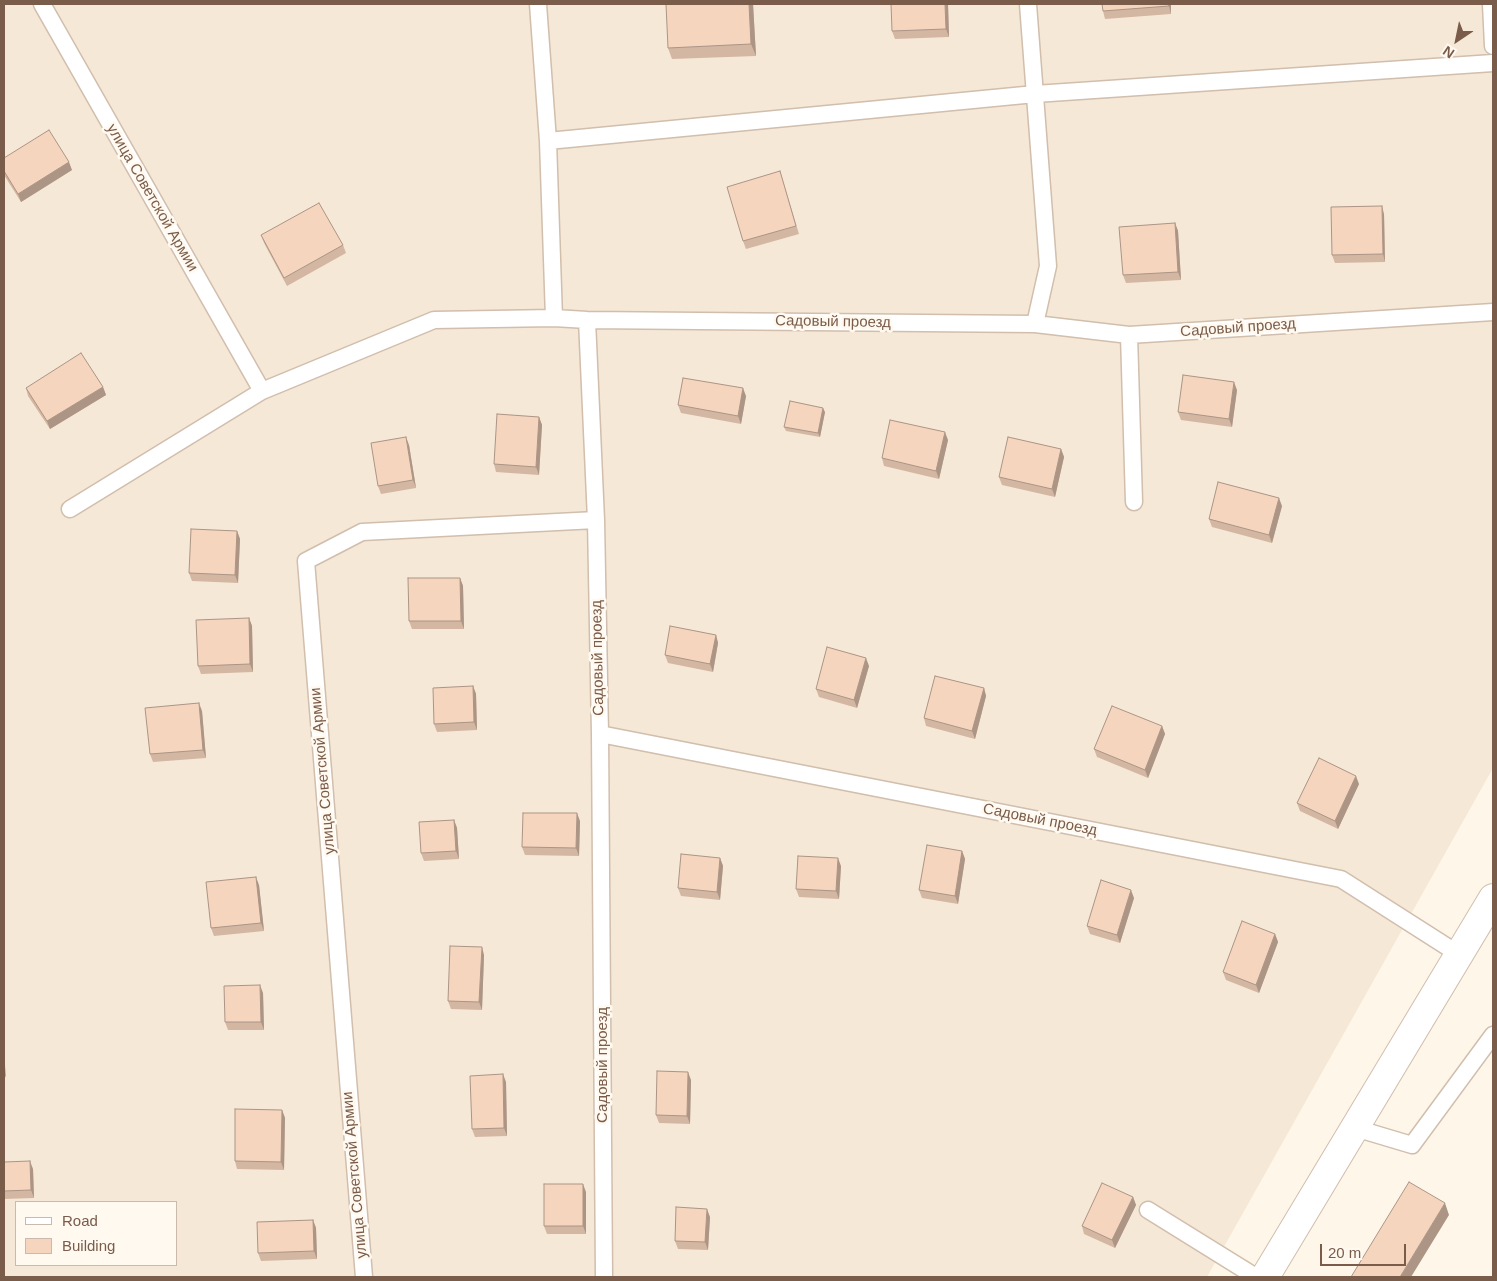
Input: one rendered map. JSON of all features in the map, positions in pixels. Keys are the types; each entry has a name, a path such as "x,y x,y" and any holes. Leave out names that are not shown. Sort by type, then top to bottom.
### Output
{"street":[{"path":"1265,1277 1493,898"}],"lane":[{"name":"улица Советской Армии","path":"42,4 262,392"},
{"path":"538,4 548,140 554,318"},
{"path":"1028,4 1048,266 1035,324"},
{"path":"1491,4 1493,46"},
{"path":"548,140 1035,94 1493,63"},
{"name":"Садовый проезд","path":"604,1277 600,734 596,520 586,320 1035,324 1129,335 1493,312"},
{"path":"70,509 262,392 434,320 554,318 586,320"},
{"path":"1129,335 1134,502"},
{"name":"улица Советской Армии","path":"364,1277 306,561 362,532 596,520"},
{"name":"Садовый проезд","path":"600,734 1341,878 1460,955"},
{"path":"1355,1128 1412,1145 1493,1035"},
{"path":"1148,1210 1256,1277"}],"shaded area":[{"path":"4,4 1493,4 1493,768 1207,1277 4,1277"}],"building":[{"path":"666,4 749,4 751,44 668,48"},
{"path":"891,4 945,4 946,29 892,31"},
{"path":"1102,4 1168,4 1169,6 1103,11"},
{"path":"49,130 69,162 18,194 4,171 4,158"},
{"path":"780,171 796,226 743,241 727,187"},
{"path":"319,203 343,245 284,278 261,235"},
{"path":"1382,206 1383,254 1332,255 1331,207"},
{"path":"1175,223 1178,272 1123,275 1119,227"},
{"path":"81,353 103,387 47,421 26,388"},
{"path":"1183,375 1234,382 1229,419 1178,412"},
{"path":"683,378 743,388 738,416 678,405"},
{"path":"790,401 823,408 818,433 784,427"},
{"path":"497,414 539,417 536,467 494,464"},
{"path":"890,420 945,432 936,471 882,458"},
{"path":"406,437 413,480 378,486 371,443"},
{"path":"1008,437 1061,449 1052,489 999,477"},
{"path":"1218,482 1279,498 1269,535 1209,519"},
{"path":"191,529 237,531 235,575 189,573"},
{"path":"408,578 460,578 461,621 409,621"},
{"path":"249,618 250,664 198,666 196,620"},
{"path":"670,626 716,635 710,664 665,655"},
{"path":"827,647 866,658 854,700 816,689"},
{"path":"935,676 984,688 972,731 924,718"},
{"path":"473,686 474,722 434,724 433,688"},
{"path":"199,703 203,750 150,754 145,708"},
{"path":"1112,706 1162,726 1145,770 1094,749"},
{"path":"1319,758 1356,776 1335,821 1297,803"},
{"path":"523,813 577,813 576,848 522,847"},
{"path":"454,820 456,851 421,853 419,822"},
{"path":"927,845 962,851 955,896 919,890"},
{"path":"681,854 720,858 717,892 678,888"},
{"path":"798,856 838,858 836,891 796,889"},
{"path":"256,877 261,923 211,928 206,882"},
{"path":"1101,880 1131,890 1117,935 1087,926"},
{"path":"1242,921 1275,934 1256,985 1223,972"},
{"path":"450,946 482,947 479,1002 448,1001"},
{"path":"260,985 261,1022 225,1022 224,986"},
{"path":"657,1071 688,1072 687,1116 656,1115"},
{"path":"503,1074 504,1128 472,1129 470,1076"},
{"path":"235,1109 282,1110 281,1162 235,1161"},
{"path":"30,1161 31,1190 4,1191 4,1162"},
{"path":"1409,1182 1445,1203 1400,1277 1351,1277"},
{"path":"1102,1183 1133,1197 1112,1240 1082,1226"},
{"path":"544,1184 583,1184 583,1226 544,1226"},
{"path":"676,1207 707,1209 705,1242 675,1241"},
{"path":"313,1220 314,1251 258,1253 257,1222"}]}
